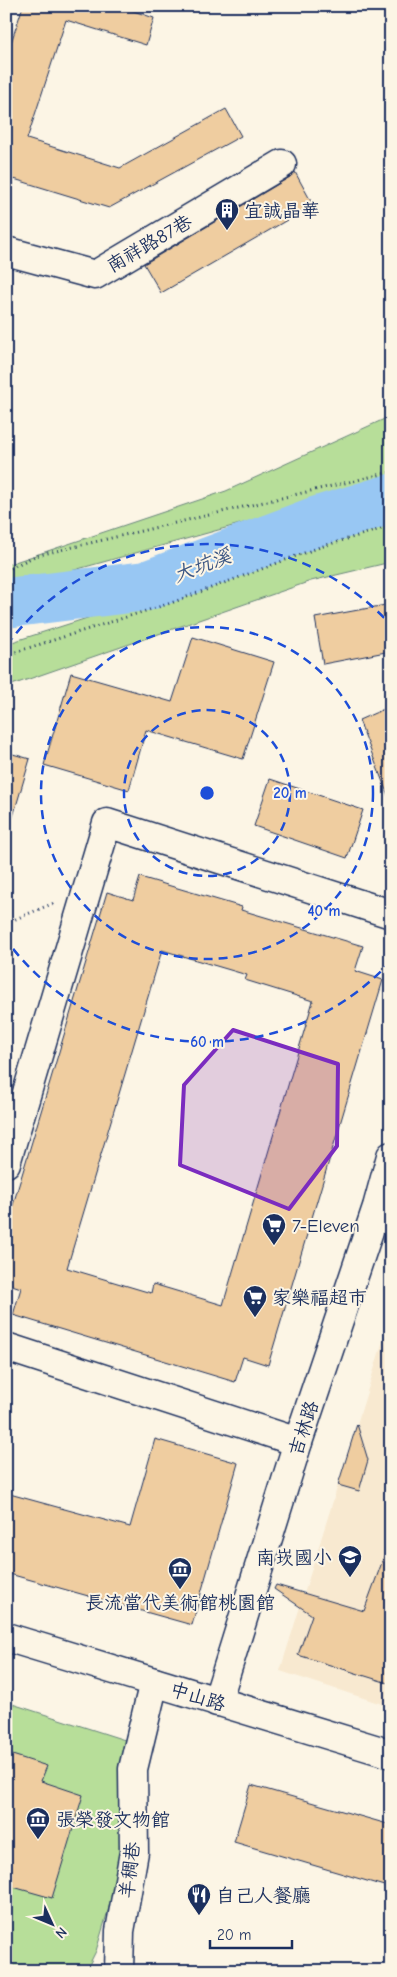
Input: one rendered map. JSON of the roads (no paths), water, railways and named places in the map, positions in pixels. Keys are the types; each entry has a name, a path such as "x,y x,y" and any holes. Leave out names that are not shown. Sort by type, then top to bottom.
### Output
{"street":[{"name":"南祥路87巷","path":"6,251 95,274 282,164"},
{"path":"6,1163 107,823 391,914"},
{"name":"吉林路","path":"217,1702 298,1442 377,1208 391,1156"},
{"path":"6,1347 298,1442"},
{"name":"中山路","path":"6,1637 391,1754"},
{"name":"羊稠巷","path":"119,1971 120,1931 134,1852 133,1769 154,1682"}],"waterway":[{"name":"大坑溪","path":"6,603 146,586 315,522 391,499"}],"place":[{"name":"宜誠晶華","path":"227,231"},
{"name":"7-Eleven","path":"274,1246"},
{"name":"家樂福超市","path":"255,1318"},
{"name":"南崁國小","path":"350,1578"},
{"name":"長流當代美術館桃園館","path":"180,1590"},
{"name":"張榮發文物館","path":"38,1840"},
{"name":"自己人餐廳","path":"199,1916"}]}
